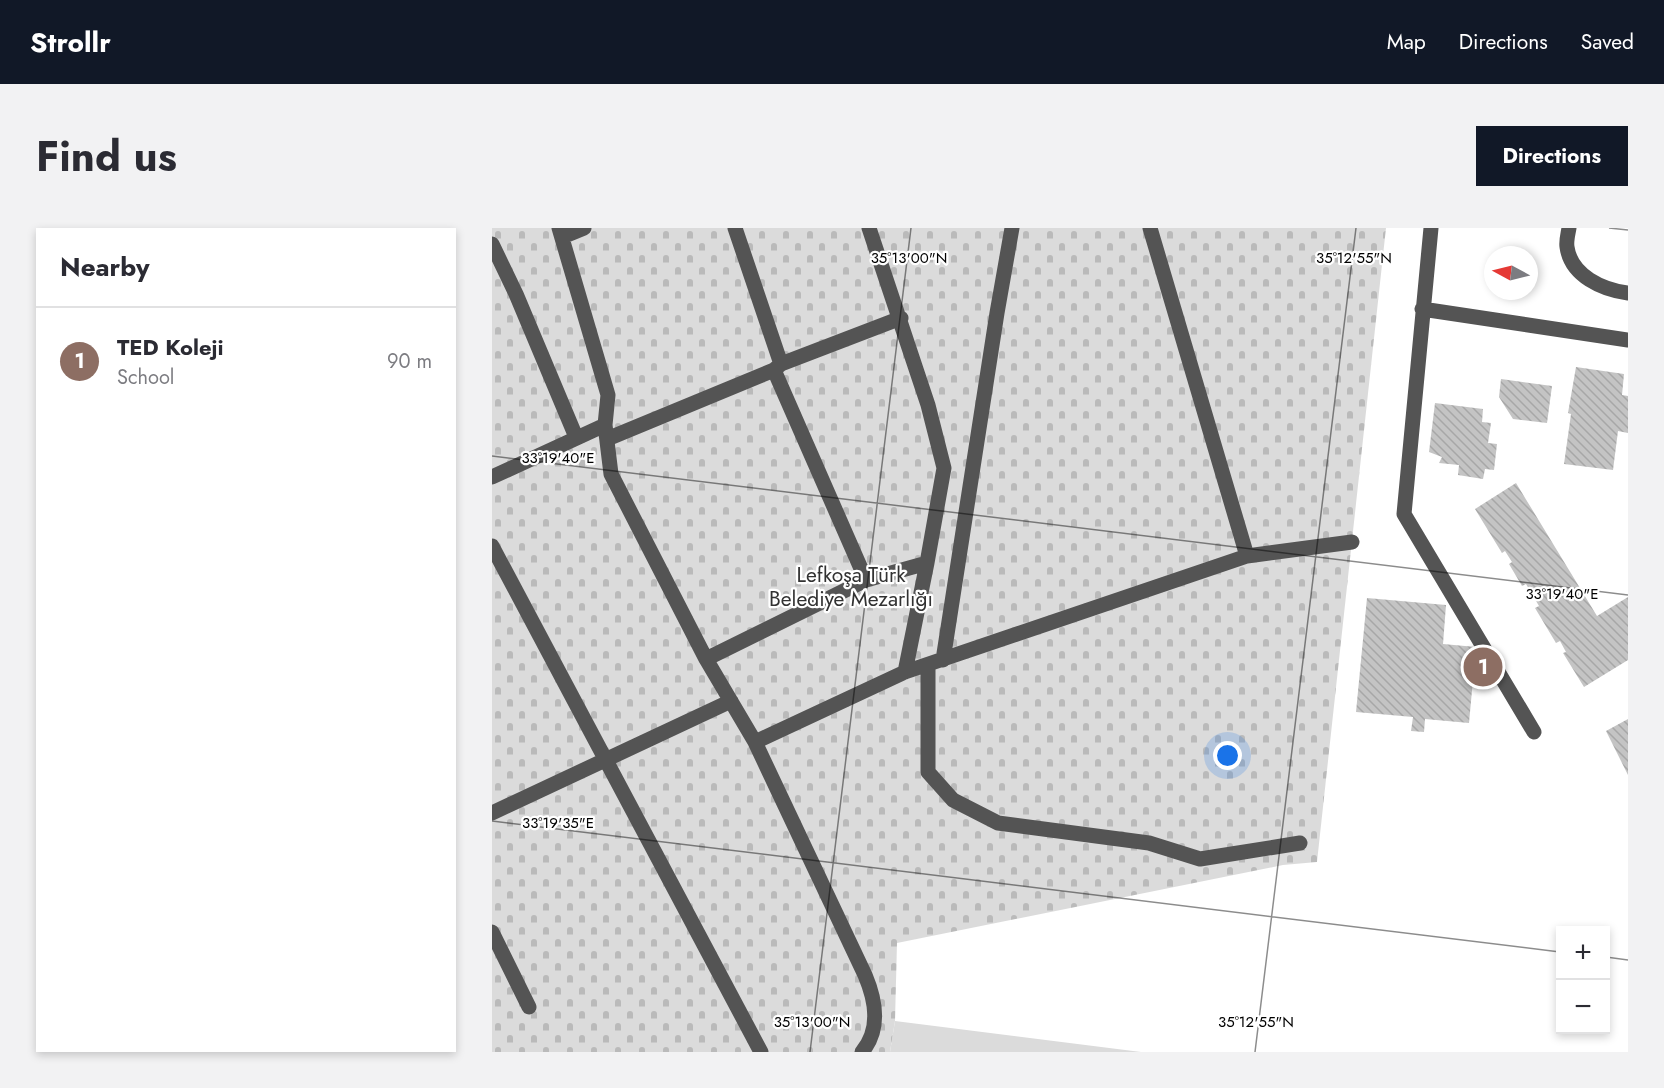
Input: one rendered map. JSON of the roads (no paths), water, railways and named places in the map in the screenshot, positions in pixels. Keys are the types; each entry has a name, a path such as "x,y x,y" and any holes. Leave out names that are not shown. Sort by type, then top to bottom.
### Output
{"street":[{"path":"584,228 560,233 608,395 606,432 611,474 706,658 754,742 872,992 875,1008 873,1031 862,1052"},
{"path":"735,228 777,367 866,580"},
{"path":"869,228 901,318 928,405 944,468 905,672"},
{"path":"1012,228 935,663 927,772 953,801 998,823 1149,843 1200,860 1300,843"},
{"path":"1150,228 1247,556"},
{"path":"1431,228 1404,514 1534,732"},
{"path":"1569,228 1567,248 1575,267 1593,284 1628,293"},
{"path":"492,244 516,294 576,437"},
{"path":"1422,309 1628,340"},
{"path":"492,477 576,437 606,432 901,318"},
{"path":"754,742 905,672 1247,556 1352,542"},
{"path":"492,546 760,1052"},
{"path":"706,658 866,580 927,563"},
{"path":"492,813 731,701"},
{"path":"492,932 529,1007"}],"place":[{"name":"TED Koleji","path":"1483,667"}],"park label":[{"name":"Lefkoşa Türk Belediye Mezarlığı","path":"851,587"}]}
